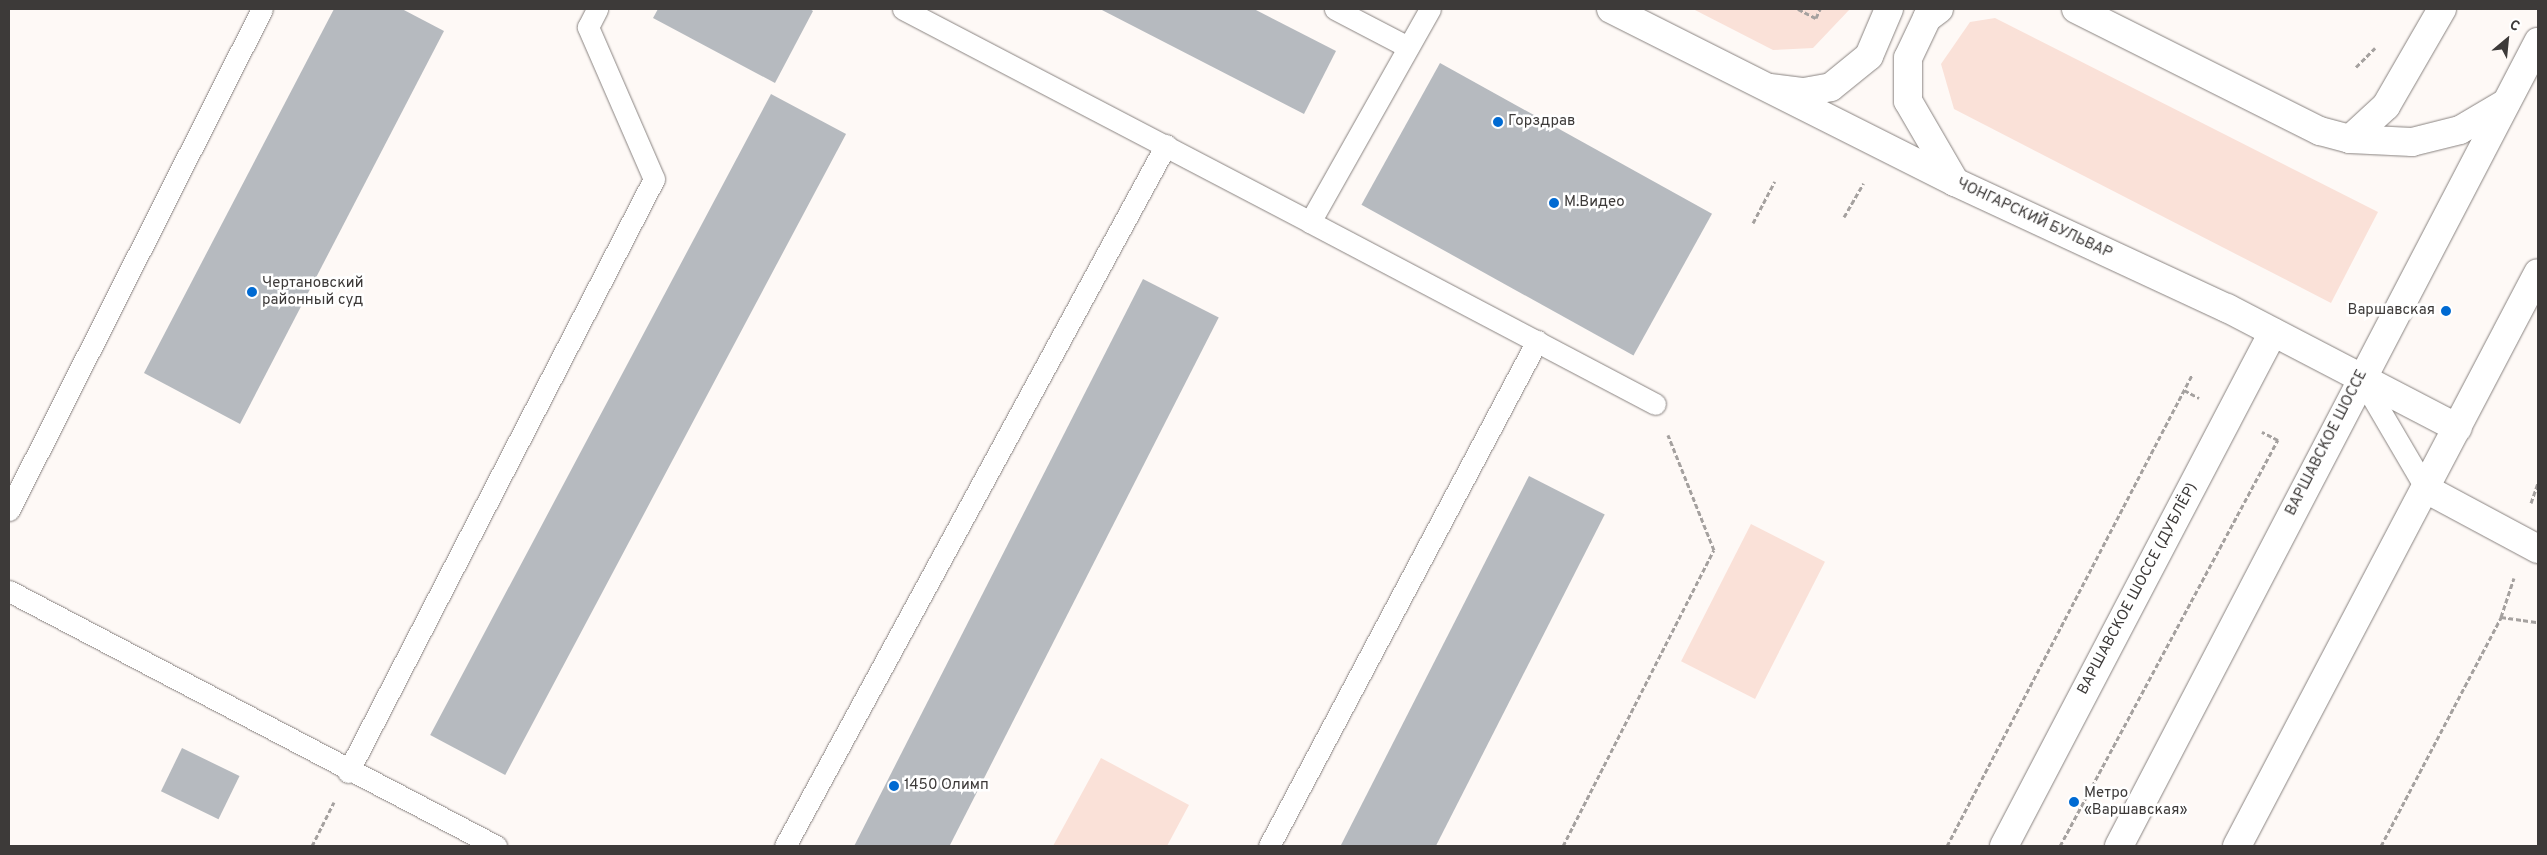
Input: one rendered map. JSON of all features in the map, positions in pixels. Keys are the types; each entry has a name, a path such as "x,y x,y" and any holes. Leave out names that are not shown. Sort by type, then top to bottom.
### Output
{"main road":[{"name":"ЧОНГАРСКИЙ БУЛЬВАР","path":"1610,9 1762,87 1955,182 2273,332 2458,428"},
{"path":"1762,87 1804,92 1830,87 1869,56 1889,9"},
{"path":"1939,9 1927,18 1908,58 1908,101 1955,182"},
{"path":"2076,9 2320,131 2350,139 2412,142 2460,130 2506,103"},
{"path":"2350,139 2386,106 2442,9"},
{"name":"ВАРШАВСКОЕ ШОССЕ","path":"2119,846 2361,378 2538,42"},
{"path":"2237,846 2538,273"},
{"name":"ВАРШАВСКОЕ ШОССЕ (ДУБЛЁР)","path":"2004,846 2273,332"},
{"path":"2426,489 2538,549"}],"lane":[{"path":"9,510 262,9"},
{"path":"348,772 654,179 588,27 598,9"},
{"path":"903,9 1166,145 1655,404"},
{"path":"1335,9 1408,48"},
{"path":"1310,222 1430,9"},
{"path":"785,846 1166,145"},
{"path":"1269,846 1537,341"},
{"path":"2361,378 2426,489"},
{"path":"9,591 348,772 496,846"}],"path":[{"path":"1798,9 1816,18 1820,9"},
{"path":"1753,223 1774,182"},
{"path":"1844,217 1864,183"},
{"path":"1947,846 2192,375"},
{"path":"1563,846 1714,550 1655,404"},
{"path":"2060,846 2278,440 2230,415"},
{"path":"2532,496 2538,482"},
{"path":"2381,846 2501,617 2538,622"},
{"path":"312,846 348,772"}],"shaded area":[{"path":"1693,9 1850,9 1813,48 1773,50"},
{"path":"1995,18 2378,212 2331,303 1954,109 1941,64 1970,22"},
{"path":"1751,524 1825,562 1755,699 1681,661"},
{"path":"1101,758 1189,805 1167,846 1053,846"}],"building":[{"path":"334,9 402,9 444,31 240,424 144,373"},
{"path":"658,9 810,9 813,11 775,83 653,18"},
{"path":"1100,9 1254,9 1336,51 1304,114"},
{"path":"1440,63 1712,214 1633,355 1361,205"},
{"path":"771,94 846,134 505,775 430,735"},
{"path":"1143,279 1219,318 949,846 854,846"},
{"path":"1529,476 1605,515 1436,846 1340,846"},
{"path":"182,748 240,776 218,819 161,791"}],"place":[{"name":"Горздрав","path":"1498,122"},
{"name":"М.Видео","path":"1554,203"},
{"name":"Чертановский районный суд","path":"252,292"},
{"name":"Варшавская","path":"2446,311"},
{"name":"1450 Олимп","path":"894,786"},
{"name":"Метро «Варшавская»","path":"2074,802"}]}
